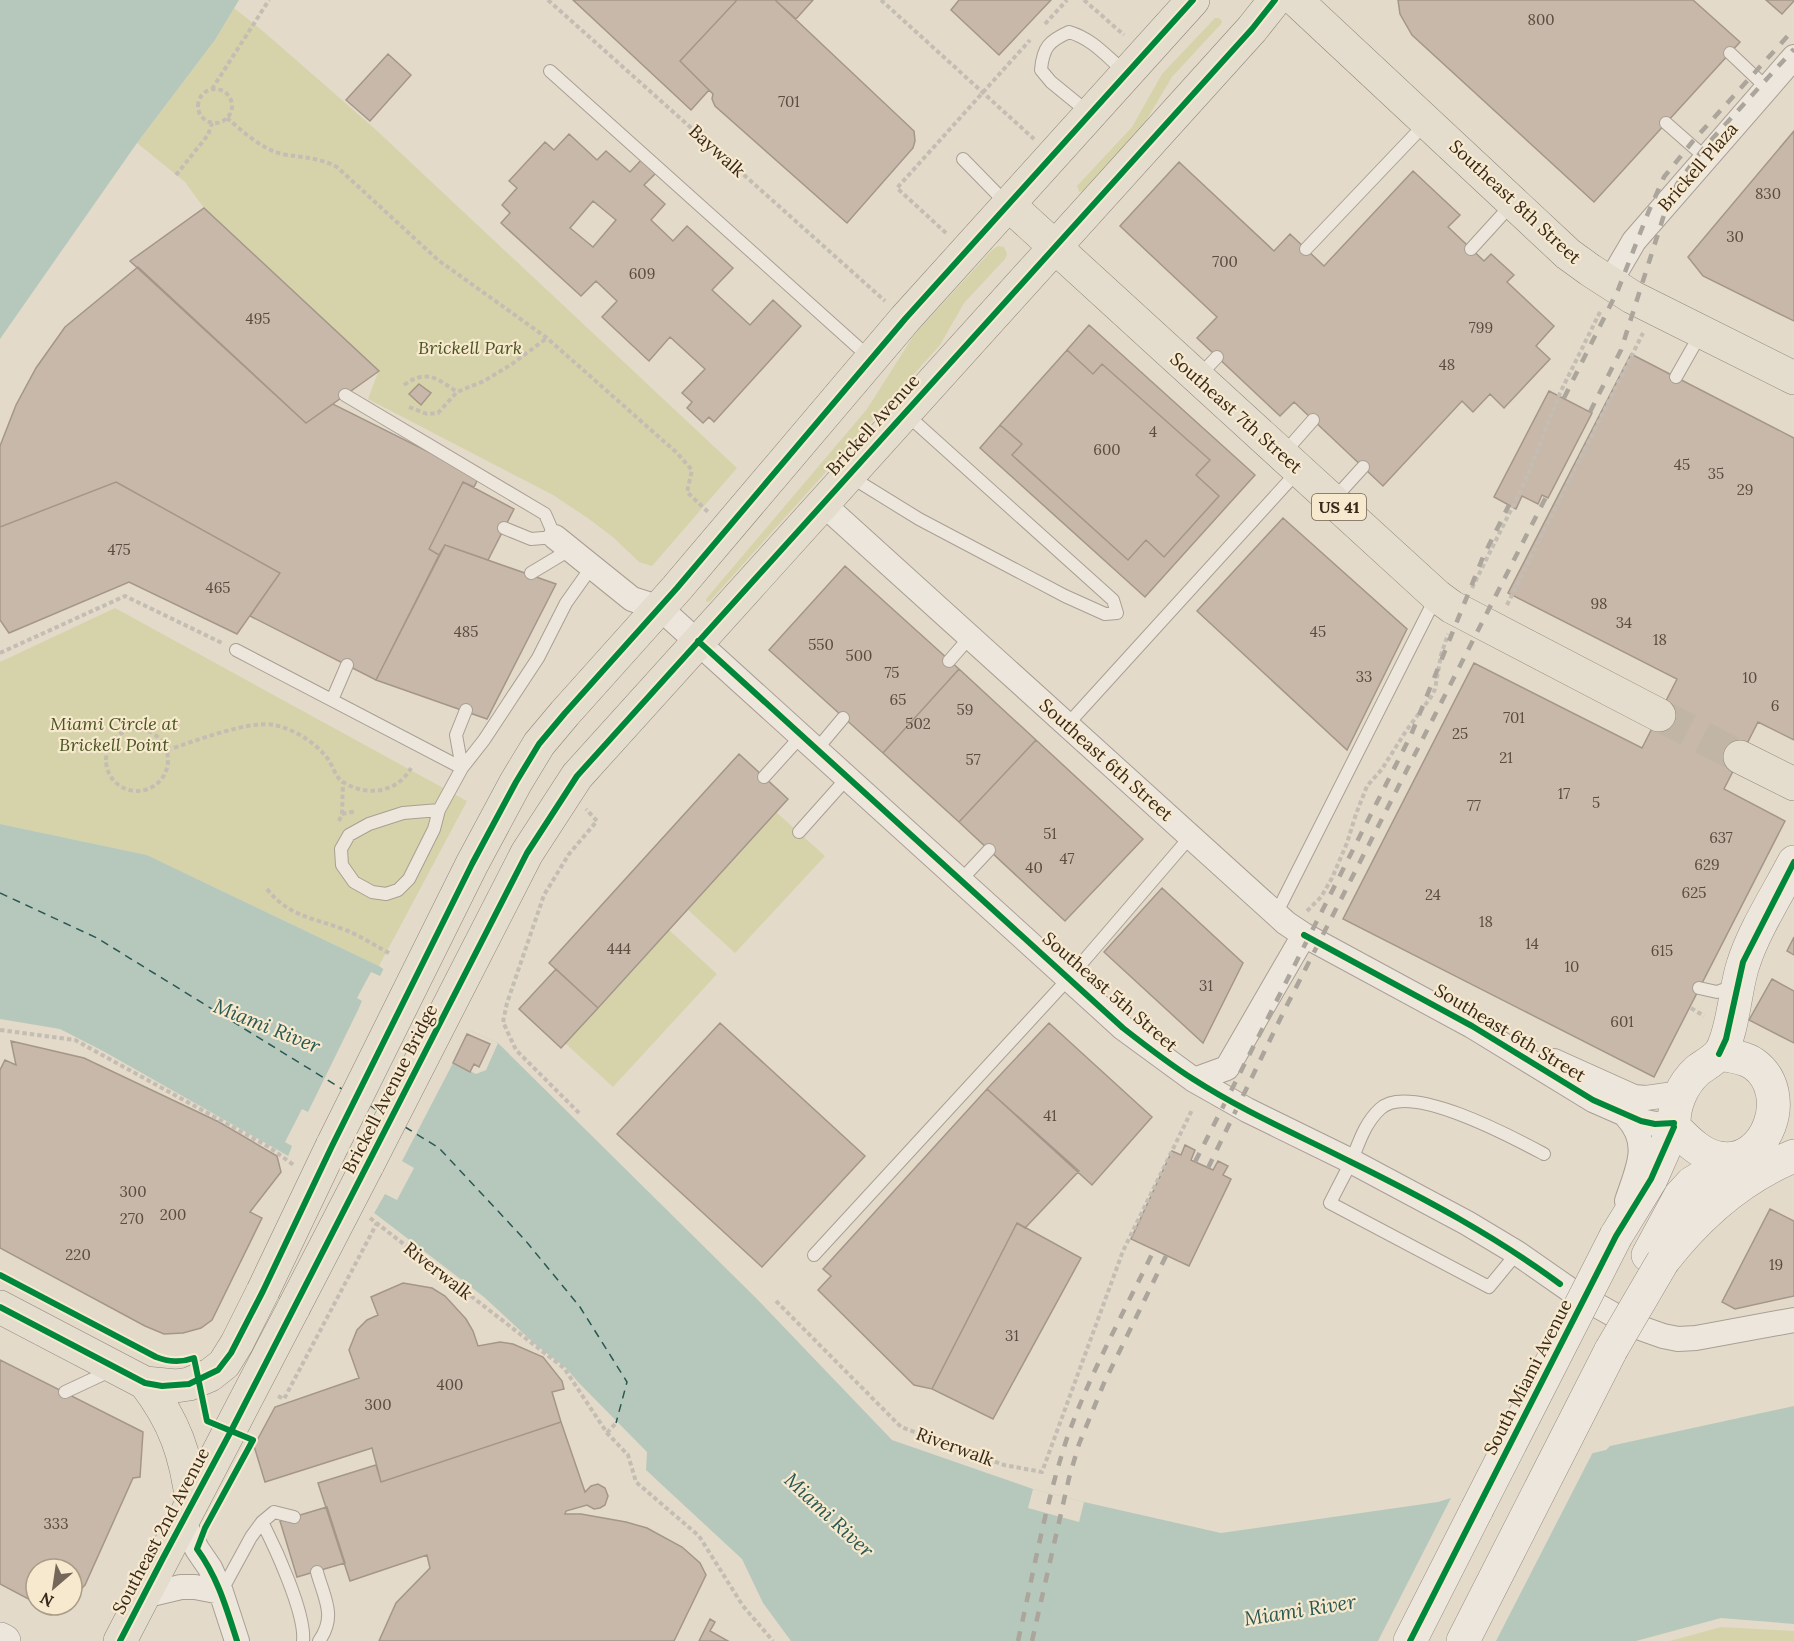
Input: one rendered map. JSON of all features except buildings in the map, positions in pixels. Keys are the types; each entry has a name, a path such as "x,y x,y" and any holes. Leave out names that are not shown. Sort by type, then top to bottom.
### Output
{"main road":[{"path":"660,608 871,359 1193,0"},
{"name":"Brickell Avenue","path":"511,884 527,853 578,776 904,412 1252,29 1275,0"},
{"name":"Southeast 8th Street","path":"1296,0 1568,254 1606,296 1632,297 1794,378"},
{"name":"Southeast 7th Street","path":"1008,204 1055,248 1207,367 1290,463 1437,596 1452,607 1659,715"},
{"name":"Brickell Avenue Bridge","path":"145,1383 162,1386 189,1384 218,1370 237,1343 472,864 516,782 539,744 660,608"},
{"path":"1740,757 1794,784"},
{"path":"1719,1054 1742,1058 1753,1063 1768,1079 1775,1103 1771,1126 1743,1153 1719,1158 1695,1146 1676,1114 1686,1084 1697,1071 1719,1054 1726,1039 1743,963 1794,862"},
{"name":"Brickell Avenue Bridge","path":"294,1307 511,884"},
{"name":"South Miami Avenue","path":"1410,1641 1616,1236 1651,1179 1676,1114"},
{"path":"1655,1258 1670,1212 1692,1183 1743,1153 1794,1128"},
{"path":"1463,1641 1611,1350 1635,1278 1655,1258 1680,1239 1715,1204 1740,1185 1794,1156"},
{"path":"0,1307 145,1383 164,1410 178,1439 188,1472 187,1512"},
{"name":"Southeast 2nd Avenue","path":"120,1641 294,1307"}],"street":[{"name":"Brickell Plaza","path":"1606,296 1634,241 1794,57"},
{"name":"Southeast 6th Street","path":"822,503 1276,914 1304,924 1593,1100 1627,1117 1655,1124 1676,1114"},
{"name":"Southeast 5th Street","path":"563,543 633,599 660,608 1123,1028 1194,1080 1247,1110 1351,1161 1457,1218 1517,1253 1560,1284 1632,1325 1653,1334 1678,1339 1719,1335 1794,1320"},
{"path":"1194,1080 1227,1068 1304,924"},
{"name":"Southeast 6th Street","path":"1472,1026 1520,1045 1634,1097 1646,1098 1676,1114"},
{"path":"1616,1236 1641,1157 1640,1138 1635,1126 1627,1117"},
{"path":"187,1512 197,1549 210,1568 221,1592 237,1641"},
{"path":"142,1596 181,1587 221,1592"}],"lane":[{"path":"1090,115 1051,82 1041,70 1043,54 1055,38 1069,32 1083,36 1096,45 1126,74"},
{"path":"1730,53 1767,87"},
{"path":"550,71 871,359"},
{"path":"1306,249 1428,121"},
{"path":"1666,123 1706,158"},
{"path":"963,159 1008,204"},
{"path":"1471,249 1513,203"},
{"path":"1676,377 1702,331"},
{"path":"345,396 545,514 563,543"},
{"path":"848,475 919,519 1065,596 1105,614 1117,613 1113,600 904,412"},
{"path":"1067,725 1290,463 1313,420"},
{"path":"1332,501 1363,467"},
{"path":"504,528 531,539 563,543"},
{"path":"531,573 563,543"},
{"path":"439,810 403,813 369,824 349,835 341,849 342,865 354,882 372,892 386,894 398,890 409,879 434,829 439,810 462,768 484,740 538,658 566,603 593,565"},
{"path":"1276,914 1437,596"},
{"path":"950,661 970,637"},
{"path":"236,650 462,768"},
{"path":"332,700 347,665"},
{"path":"462,768 456,735 466,710"},
{"path":"764,777 843,718"},
{"path":"798,832 848,777"},
{"path":"814,1256 1069,978 1191,837"},
{"path":"961,880 989,850"},
{"path":"1699,988 1717,992 1731,988 1738,981"},
{"path":"1517,1253 1489,1287 1330,1203 1364,1128 1381,1107 1394,1103 1412,1103 1440,1108 1473,1119 1544,1154"},
{"path":"65,1392 117,1368"},
{"path":"221,1592 262,1522 274,1512 294,1517"},
{"path":"262,1522 278,1552 297,1609 304,1634 303,1641"},
{"path":"316,1572 330,1617 325,1633 319,1641"}],"path":[{"path":"212,89 223,91 230,99 232,109 227,118 218,123 203,119 198,110 202,94 212,89 268,0"},
{"path":"881,0 1034,139"},
{"path":"1044,25 1066,0"},
{"path":"1084,0 1127,38"},
{"path":"947,234 897,188 1036,34"},
{"path":"227,118 255,141 280,153 322,159 336,167 438,260 547,338 677,453 692,471 687,492 708,512"},
{"path":"176,175 208,135 212,123"},
{"path":"1471,591 1524,484 1560,393 1606,296"},
{"path":"1505,609 1643,332"},
{"path":"409,407 427,414 438,413 457,392 484,381 547,338"},
{"path":"404,385 415,377 426,376 438,378 457,392"},
{"path":"0,653 125,596 236,650"},
{"path":"1304,924 1332,878 1367,786 1382,769 1436,689 1441,655 1449,633"},
{"path":"167,750 236,729 257,724 272,724 298,733 309,741 328,760 343,782 358,787 382,791 392,788 403,780 411,768"},
{"path":"146,729 163,741 167,750 169,761 161,780 153,787 143,791 122,788 113,781 108,772 106,752 117,735 126,730 146,729"},
{"path":"579,1113 516,1050 503,1022 507,1003 543,895 569,854 597,821 584,807"},
{"path":"267,889 277,903 299,914 344,929 388,953"},
{"path":"0,1030 75,1040 269,1147 298,1168"},
{"path":"278,1395 284,1399 377,1223"},
{"path":"607,1433 616,1423"}],"green space":[{"name":"Brickell Park","path":"234,8 374,128 737,468 652,566 639,562 614,538 553,495 368,399 379,370 204,208 185,182 137,143 215,40"},
{"path":"1215,18 1222,21 1221,24 1172,77 1141,129 1083,191 1079,192 1077,186 1132,127 1162,74"},
{"path":"998,246 1004,247 1007,254 1005,259 964,303 940,345 710,601 706,602 706,599 867,409 914,335"},
{"name":"Miami Circle at Brickell Point","path":"115,608 467,801 379,966 147,855 0,824 0,662"},
{"path":"776,812 825,856 735,953 687,909"},
{"path":"669,930 717,974 613,1087 565,1043"},
{"path":"1721,1627 1794,1631 1794,1641 1670,1641"}],"water":[{"path":"0,0 239,0 215,40 137,143 0,339"},
{"name":"Miami River","path":"0,824 147,855 379,966 469,1030 498,1043 757,1299 892,1440 1033,1489 1221,1533 1438,1502 1563,1460 1606,1450 1610,1446 1794,1406 1794,1624 1721,1618 1636,1641 791,1641 763,1603 742,1559 646,1470 647,1452 566,1368 536,1345 484,1297 369,1209 290,1157 60,1029 0,1019"}],"pier":[{"path":"385,966 470,1027 469,1030 498,1043 486,1070 476,1074 453,1063 402,1161 414,1168 397,1200 385,1194 373,1215 287,1159 292,1146 285,1142 302,1109 308,1112 358,1010 362,1001 357,998 371,972 380,976"},
{"path":"1594,1450 1496,1641 1378,1641 1453,1494 1562,1457"},
{"path":"1033,1489 1084,1502 1079,1522 1028,1508"}],"ferry route":[{"path":"0,893 97,938 342,1089"},
{"path":"369,1105 378,1111"},
{"path":"405,1127 439,1148 525,1240 580,1307 627,1382 616,1423"}],"tunnel":[{"path":"1659,715 1740,757"}],"railway":[{"path":"1564,398 1618,290 1664,177 1693,141 1794,29"},
{"path":"1590,412 1621,350 1663,218 1677,184 1703,149 1794,49"},
{"path":"1208,1168 1284,1011 1546,497"},
{"path":"1195,1162 1411,735 1483,557 1509,505"},
{"path":"1018,1641 1046,1515 1066,1441 1096,1368 1154,1250"},
{"path":"1032,1641 1069,1478 1079,1444 1104,1383 1166,1256"}],"cycle path":[{"path":"0,1307 145,1383 162,1386 189,1384 218,1370 231,1353 263,1291 472,864 539,744 677,588 905,319 1193,0"},
{"path":"120,1641 231,1431 527,853 577,776 1252,29 1275,0"},
{"path":"698,641 1123,1028 1158,1055 1231,1102 1458,1218 1560,1284"},
{"path":"1719,1054 1726,1039 1743,962 1794,862"},
{"path":"1304,935 1472,1026 1593,1100 1641,1121 1655,1124 1674,1123"},
{"path":"1410,1641 1616,1236 1651,1179 1674,1127"},
{"path":"0,1275 156,1357 175,1361 194,1358 207,1421 253,1440 205,1528 197,1549 216,1582 237,1641"}]}
